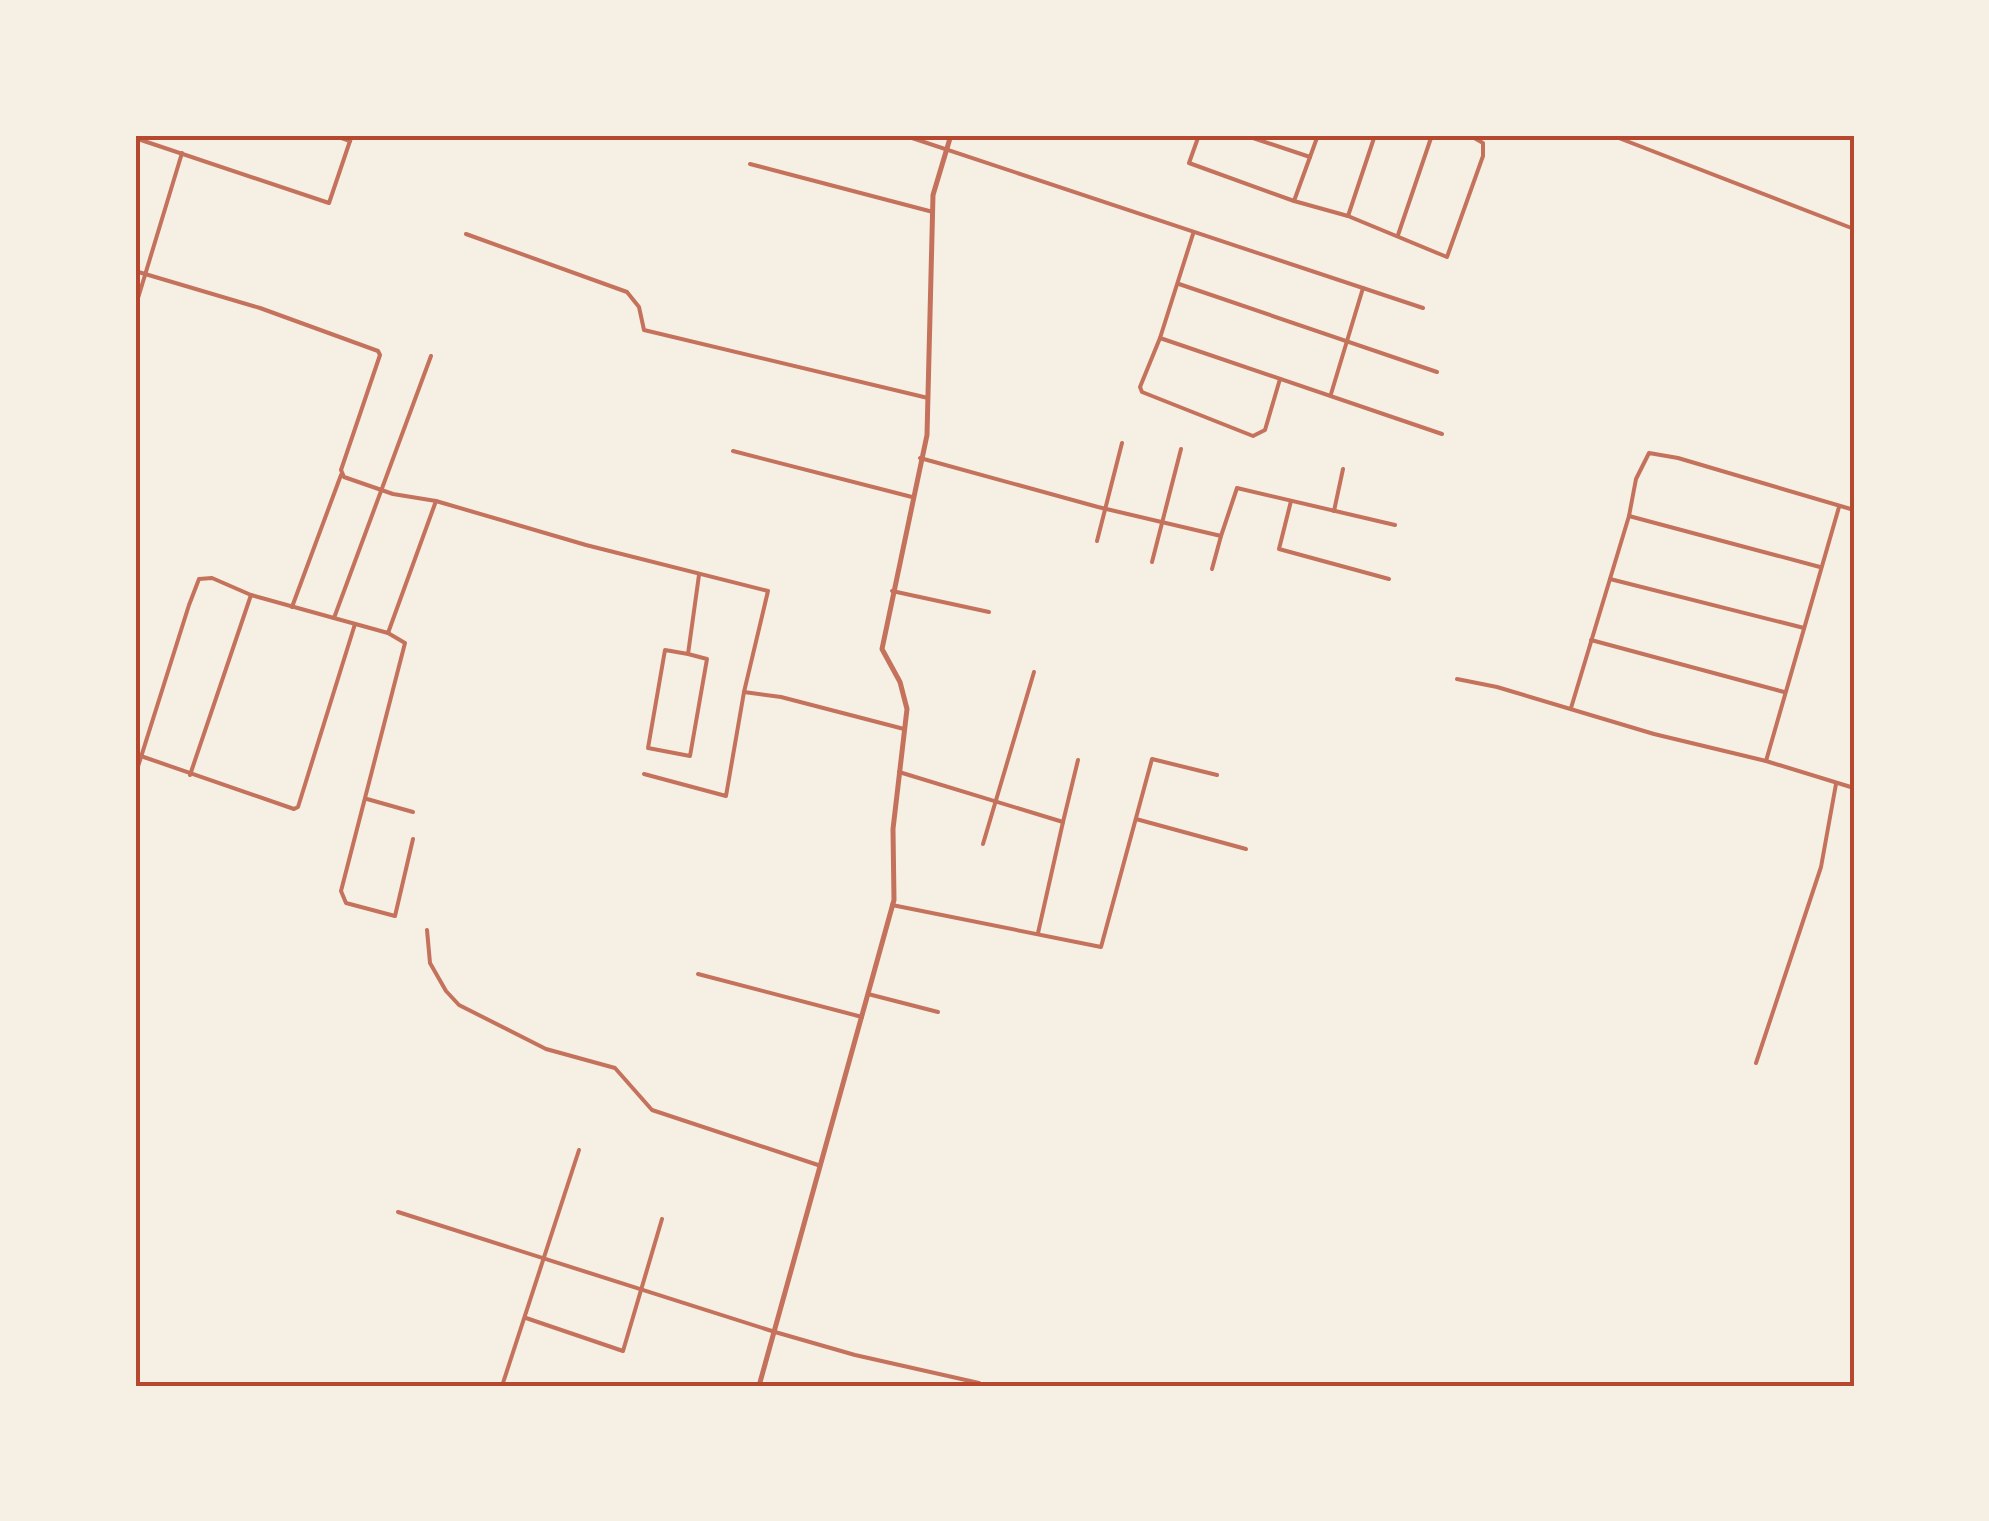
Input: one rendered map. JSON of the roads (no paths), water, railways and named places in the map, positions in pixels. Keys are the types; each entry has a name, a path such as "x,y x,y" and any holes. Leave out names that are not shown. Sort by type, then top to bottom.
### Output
{"street":[{"path":"135,138 329,203 351,138 332,135"},
{"path":"903,135 1424,308"},
{"path":"760,1386 892,905 893,828 907,708 900,682 882,649 927,436 933,196 951,135"},
{"path":"1199,135 1189,162 1294,201 1348,216 1447,257 1483,156 1483,143 1469,135"},
{"path":"1244,135 1310,157"},
{"path":"1294,201 1318,135"},
{"path":"1348,216 1375,135"},
{"path":"1398,235 1432,135"},
{"path":"1611,135 1854,229"},
{"path":"135,308 182,153"},
{"path":"750,164 932,212"},
{"path":"466,234 627,292 638,307 644,330 928,398"},
{"path":"1193,234 1140,387 1142,392 1253,436 1265,430 1281,378"},
{"path":"135,271 260,308 378,350 375,375 292,606"},
{"path":"1178,284 1437,372"},
{"path":"1331,394 1364,288"},
{"path":"1160,338 1442,434"},
{"path":"334,618 431,356"},
{"path":"1097,541 1122,443"},
{"path":"1152,562 1181,449"},
{"path":"733,451 912,497"},
{"path":"1572,708 1629,516 1636,478 1649,453 1854,510"},
{"path":"920,458 1221,536"},
{"path":"1334,511 1343,469"},
{"path":"341,474 381,490 436,501 586,545 768,591 744,692 726,796 644,774"},
{"path":"1212,568 1234,489 1394,526"},
{"path":"1291,500 1279,548 1389,579"},
{"path":"388,632 436,501"},
{"path":"1766,761 1839,507"},
{"path":"1629,516 1820,567"},
{"path":"688,654 699,574"},
{"path":"135,776 138,756 199,579 212,578 251,595 388,632 405,644 341,891 346,903 395,916 414,839"},
{"path":"1610,579 1804,628"},
{"path":"892,591 989,612"},
{"path":"190,775 251,595"},
{"path":"138,756 294,809 298,807 355,624"},
{"path":"1591,640 1784,692"},
{"path":"665,650 688,654 707,659 690,756 648,748 665,650"},
{"path":"982,844 1034,672"},
{"path":"1458,679 1854,788"},
{"path":"744,692 781,697 904,729"},
{"path":"892,905 1101,947 1152,759 1216,775"},
{"path":"1038,934 1078,760"},
{"path":"899,772 1063,822"},
{"path":"1756,1062 1821,867 1836,784"},
{"path":"367,800 413,812"},
{"path":"1136,819 1246,849"},
{"path":"426,930 430,963 459,1005 546,1049 615,1068 652,1110 820,1166"},
{"path":"698,974 862,1017"},
{"path":"868,994 938,1012"},
{"path":"502,1386 579,1150"},
{"path":"398,1212 774,1332 979,1383"},
{"path":"525,1318 623,1351 662,1219"}]}
